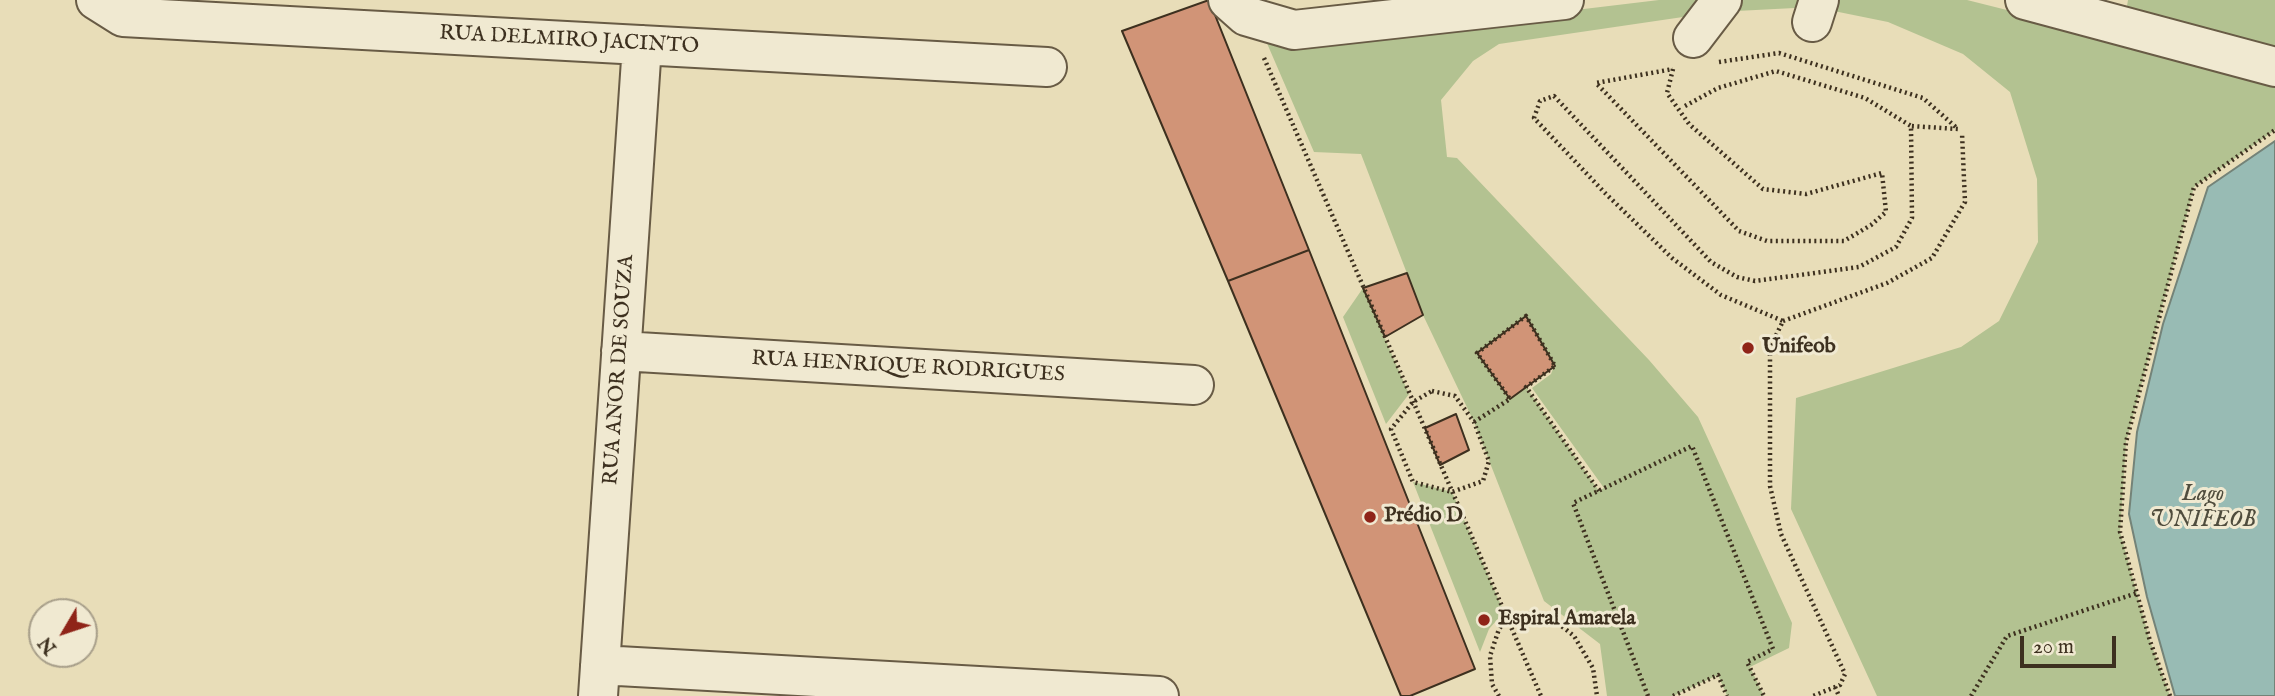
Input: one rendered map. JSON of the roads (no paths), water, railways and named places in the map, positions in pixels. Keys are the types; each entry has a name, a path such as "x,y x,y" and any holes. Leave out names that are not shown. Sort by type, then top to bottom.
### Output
{"street":[{"name":"RUA DELMIRO JACINTO","path":"96,0 123,17 1047,67"},
{"path":"1237,8 1294,30 1393,10 1564,0"},
{"path":"1691,59 1722,0"},
{"path":"2025,0 2096,9 2275,67"},
{"name":"RUA ANOR DE SOUZA","path":"599,680 642,44"},
{"name":"RUA HENRIQUE RODRIGUES","path":"621,351 1194,385"},
{"path":"599,680 1159,696"}],"water":[{"name":"Lago UNIFEOB","path":"2275,141 2275,696 2175,696 2147,597 2129,514 2137,432 2163,324 2208,187"}],"place":[{"name":"Unifeob","path":"1748,348"},
{"name":"Prédio D","path":"1370,517"},
{"name":"Espiral Amarela","path":"1484,620"}]}
